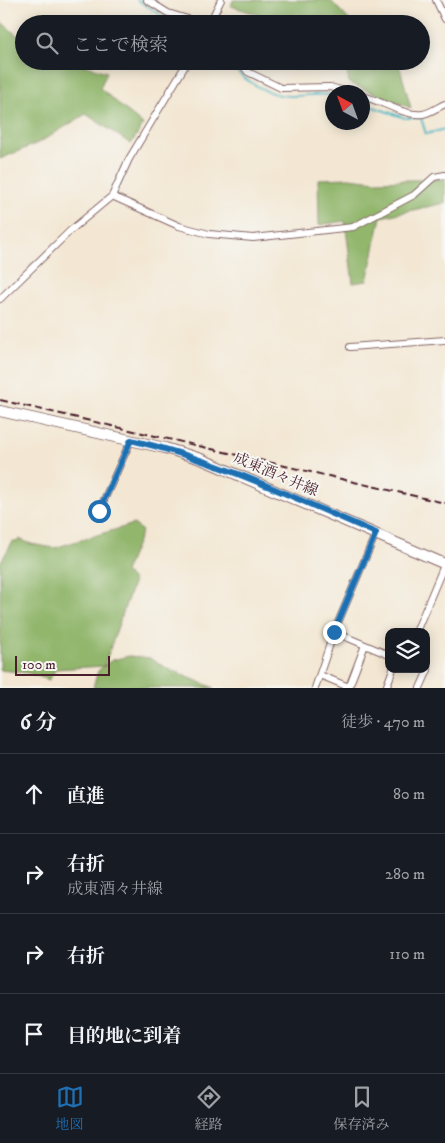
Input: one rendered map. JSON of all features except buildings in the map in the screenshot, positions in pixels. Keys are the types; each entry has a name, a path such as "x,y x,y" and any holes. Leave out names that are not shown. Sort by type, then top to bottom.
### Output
{"main road":[{"name":"成東酒々井線","path":"0,411 165,448 229,469 445,564"}],"street":[{"path":"148,0 175,15"},
{"path":"213,15 221,0"},
{"path":"436,0 445,19"},
{"path":"0,299 71,230 112,196 129,158 183,70"},
{"path":"246,70 280,88 325,87"},
{"path":"370,98 405,112 422,114 445,104"},
{"path":"112,196 179,226 209,234 253,238 353,227 414,195 434,177 445,175"},
{"path":"350,347 445,340"},
{"path":"99,511 131,440"},
{"path":"316,688 334,632 376,533"},
{"path":"418,628 445,564"},
{"path":"334,632 385,652"},
{"path":"320,675 350,688 365,645"},
{"path":"386,688 392,673"},
{"path":"420,688 427,673"}],"green space":[{"path":"233,0 330,0 344,15 260,15 231,6"},
{"path":"0,21 15,34 15,70 100,70 107,72 100,88 143,125 131,144 86,114 40,142 0,159"},
{"path":"347,70 400,70 411,108 370,91 370,85 354,85 349,83"},
{"path":"349,178 376,181 445,179 445,203 381,217 367,281 353,283 345,221 319,225 318,179"},
{"path":"134,524 142,531 125,572 134,581 104,666 56,669 49,680 28,673 0,670 0,563 13,541 18,542 19,539 31,544 54,548"},
{"path":"129,656 150,658 166,668 214,688 93,687 98,671 112,660"}],"waterway":[{"path":"137,0 161,15"},
{"path":"235,70 247,80 272,93 290,96 325,94"},
{"path":"370,106 405,118 421,118 426,134 445,129"}],"railway":[{"path":"0,400 445,503"}],"route":[{"path":"99,511 131,440 165,448 229,469 376,533 334,632"}]}
